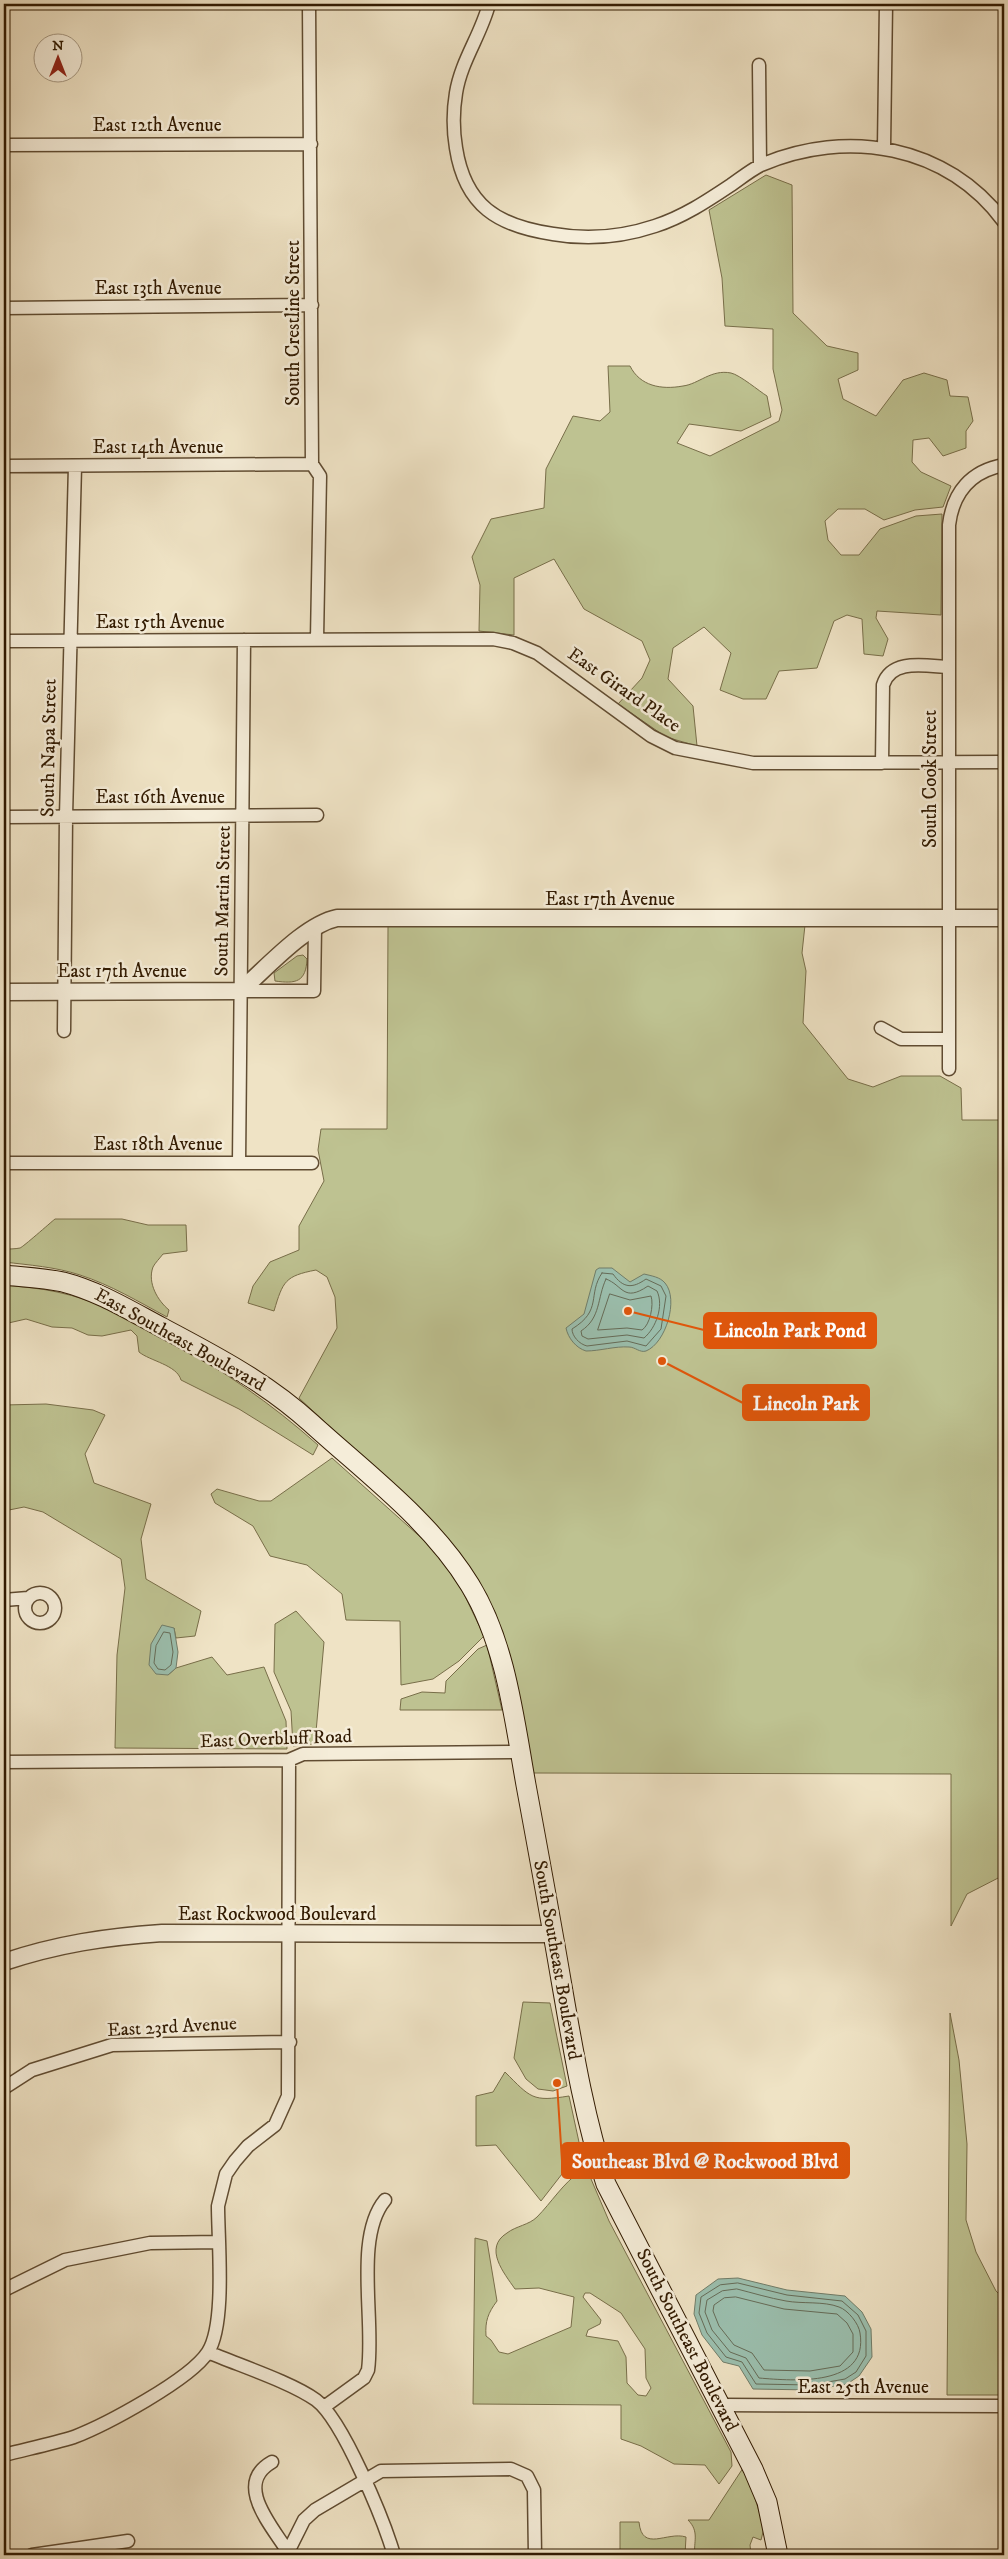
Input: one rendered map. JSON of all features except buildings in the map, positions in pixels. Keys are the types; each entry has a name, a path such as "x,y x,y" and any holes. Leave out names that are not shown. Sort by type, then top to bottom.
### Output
{"main road":[{"name":"East Southeast Boulevard","path":"4,1275 61,1282 109,1299 234,1365 292,1406"},
{"name":"South Southeast Boulevard","path":"292,1406 407,1510 445,1549 462,1571 479,1601 492,1632 505,1675 591,2141 606,2184 753,2469 767,2502 778,2555"}],"street":[{"name":"South Crestline Street","path":"309,4 312,464 320,476 317,639"},
{"path":"489,4 466,58 456,93 454,130 460,168 474,198 494,216 507,223 542,233 593,237 638,231 668,222 708,200 760,166 807,151 845,145 884,147 919,158 952,175 989,201 1004,222"},
{"path":"884,147 886,4"},
{"path":"759,65 760,166"},
{"name":"East 12th Avenue","path":"4,145 311,144"},
{"name":"East 13th Avenue","path":"4,308 312,305"},
{"name":"East 14th Avenue","path":"4,466 312,464"},
{"name":"South Cook Street","path":"949,1068 949,525 951,511 958,492 971,477 988,468 1004,464"},
{"name":"South Napa Street","path":"64,1031 66,816 75,466"},
{"name":"East Girard Place","path":"317,639 480,638 500,640 537,653 651,736 675,748 753,764 1004,762"},
{"name":"East 15th Avenue","path":"4,641 317,639"},
{"name":"South Martin Street","path":"238,1163 244,640"},
{"path":"882,764 883,685 889,672 904,666 948,667"},
{"name":"East 16th Avenue","path":"4,817 317,815"},
{"name":"East 17th Avenue","path":"240,991 316,927 337,918 1004,918"},
{"name":"East 17th Avenue","path":"4,992 314,991 316,927"},
{"path":"881,1028 901,1039 949,1039"},
{"name":"East 18th Avenue","path":"4,1163 312,1163"},
{"path":"4,1600 28,1598"},
{"name":"East Overbluff Road","path":"4,1762 289,1760 302,1754 520,1752"},
{"path":"4,2455 74,2436 150,2398 187,2374 208,2352 219,2307 218,2206 226,2174 248,2146 275,2125 288,2096 290,2042 289,1760"},
{"name":"East Rockwood Boulevard","path":"4,1962 36,1951 99,1938 162,1933 290,1935 553,1934"},
{"name":"East 23rd Avenue","path":"4,2088 32,2070 112,2045 290,2042"},
{"path":"324,2407 364,2378 368,2370 369,2232 377,2209 385,2200"},
{"path":"4,2290 65,2260 150,2243 218,2242"},
{"path":"208,2352 303,2392 324,2407 365,2480 394,2555"},
{"name":"East 25th Avenue","path":"721,2405 1004,2406"},
{"path":"272,2462 257,2475 254,2486 255,2499 288,2552 304,2520 315,2510 381,2471 392,2469 512,2469 527,2476 534,2490 535,2555"},
{"path":"32,2555 128,2541"}],"shaded area":[{"path":"766,175 792,185 793,313 827,346 858,353 858,370 838,379 843,399 876,416 903,380 924,373 947,380 950,396 968,397 973,421 966,431 966,448 943,456 929,438 913,440 912,462 921,472 951,486 943,507 915,510 884,520 865,509 838,509 825,521 828,540 841,555 859,555 880,529 916,516 942,514 941,615 877,611 876,618 888,639 883,656 864,654 862,619 847,615 834,621 817,668 779,671 766,699 743,699 720,690 731,653 704,627 673,648 668,679 693,706 697,746 666,737 618,704 642,678 650,660 642,641 584,609 554,559 514,578 514,635 479,631 480,585 472,557 491,519 544,508 546,469 573,416 600,421 610,412 608,366 630,366 639,378 659,387 689,385 717,373 731,373 767,396 771,417 741,431 689,424 677,443 710,456 779,421 782,410 773,369 773,329 725,326 722,278 709,210"},
{"path":"805,925 802,953 806,971 803,1023 848,1079 873,1087 901,1076 940,1076 961,1088 962,1120 1004,1120 1004,1780 1001,1782 1004,1806 1004,1875 967,1894 951,1926 951,1774 532,1773 501,1630 367,1461 299,1398 337,1328 335,1297 327,1277 316,1270 291,1278 283,1286 274,1311 248,1303 253,1286 270,1262 299,1250 299,1226 324,1181 318,1150 321,1129 387,1129 388,926"},
{"path":"303,955 307,959 305,973 302,977 289,982 275,981 274,973 297,956"},
{"path":"55,1219 122,1219 148,1225 186,1225 187,1251 163,1254 153,1267 151,1279 161,1302 169,1310 167,1317 114,1289 80,1275 52,1268 4,1262 4,1249 20,1248"},
{"path":"4,1285 71,1295 113,1311 152,1331 226,1374 264,1401 318,1445 313,1455 239,1409 181,1380 169,1367 139,1352 137,1336 131,1330 102,1336 88,1335 72,1328 52,1327 26,1319 4,1324"},
{"path":"46,1404 93,1410 105,1415 85,1454 94,1483 151,1504 141,1539 146,1579 201,1611 195,1636 176,1638 174,1628 168,1675 176,1668 212,1657 227,1675 264,1667 286,1721 287,1749 115,1748 117,1655 125,1588 121,1559 43,1512 24,1507 4,1511 4,1405"},
{"path":"332,1458 436,1551 463,1592 484,1636 459,1661 433,1679 401,1685 400,1621 346,1620 342,1594 307,1565 270,1556 253,1526 215,1503 211,1494 217,1489 259,1501 271,1501"},
{"path":"296,1611 324,1642 316,1732 312,1744 293,1746 291,1711 274,1672 275,1624"},
{"path":"487,1645 502,1710 400,1710 401,1699 422,1692 445,1693 446,1681 478,1649"},
{"path":"523,2002 550,2003 567,2086 553,2091 538,2089 526,2079 514,2058"},
{"path":"950,2013 959,2060 967,2144 966,2220 976,2252 996,2291 1004,2299 1004,2395 947,2395"},
{"path":"505,2072 521,2088 533,2096 557,2098 569,2096 582,2156 562,2174 541,2201 496,2145 476,2146 476,2096 493,2092"},
{"path":"580,2172 588,2172 609,2221 731,2452 732,2466 719,2484 705,2465 674,2464 641,2446 621,2439 621,2405 473,2404 475,2238 487,2241 497,2301 488,2317 486,2336 499,2352 508,2354 571,2327 574,2297 539,2288 515,2289 501,2268 496,2253 500,2239 537,2217 574,2176","holes":["585,2293 590,2293 621,2313 645,2349 646,2378 651,2388 646,2396 638,2395 627,2383 626,2357 618,2341 586,2336 588,2330 600,2324 601,2320 583,2297"]},
{"path":"745,2465 764,2528 761,2540 753,2537 750,2545 751,2555 695,2555 695,2533 692,2524 688,2520 709,2520"},
{"path":"620,2522 639,2522 641,2531 645,2537 650,2539 671,2536 686,2537 685,2555 620,2555"}],"water":[{"path":"599,1268 612,1268 630,1282 644,1274 658,1278 665,1283 669,1290 671,1299 668,1320 659,1339 646,1351 624,1347 586,1351 576,1345 569,1335 566,1328 584,1314 596,1270"},
{"path":"162,1625 174,1628 178,1652 176,1668 168,1675 156,1674 149,1665 151,1644"},
{"path":"738,2278 787,2290 845,2296 862,2312 871,2329 872,2357 859,2376 847,2384 811,2390 753,2389 739,2366 723,2362 702,2335 694,2314 696,2295 718,2279"}],"place":[{"name":"Lincoln Park Pond","path":"628,1311"},
{"name":"Lincoln Park","path":"662,1361"},
{"name":"Southeast Blvd @ Rockwood Blvd","path":"557,2083"}]}
